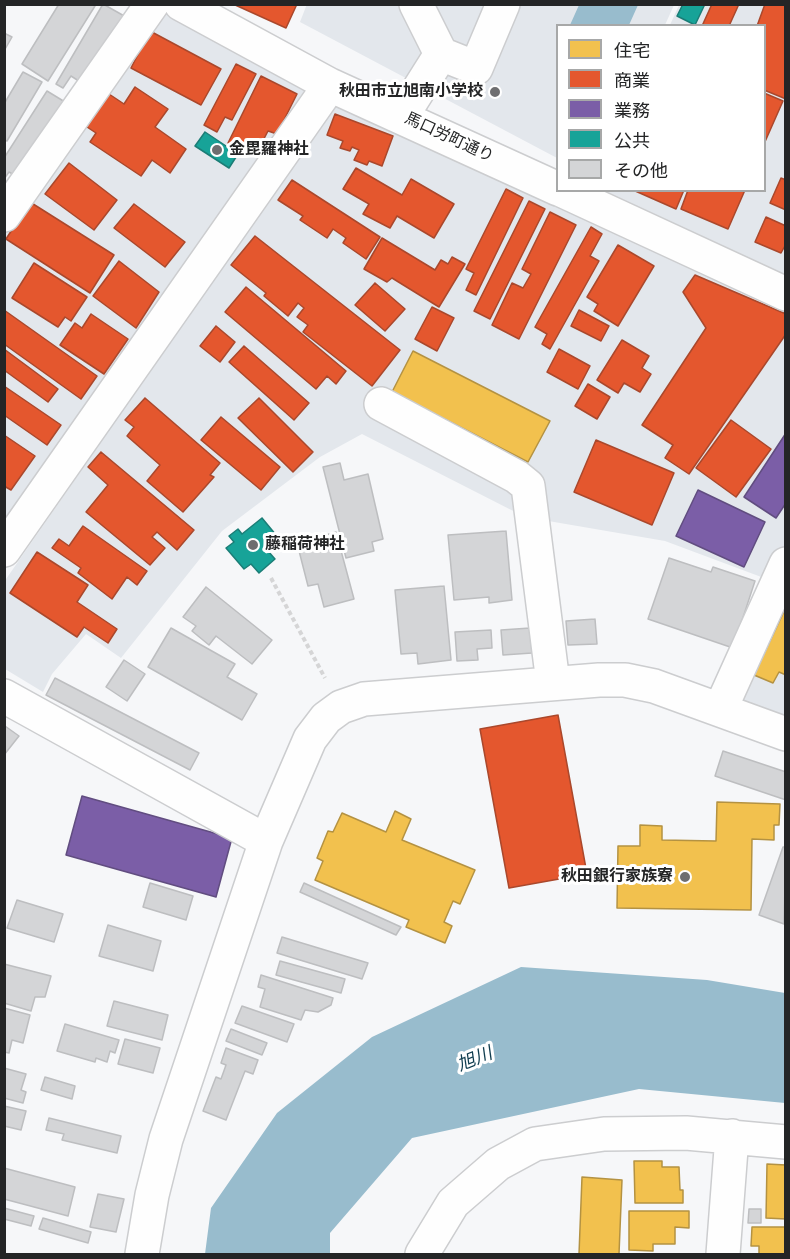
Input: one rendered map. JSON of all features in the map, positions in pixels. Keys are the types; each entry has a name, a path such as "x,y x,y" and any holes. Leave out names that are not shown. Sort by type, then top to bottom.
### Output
{"street":[{"path":"4,215 152,4"},
{"name":"馬口労町通り","path":"181,4 330,84 556,189"},
{"path":"416,4 441,54 477,68 503,4"},
{"path":"402,116 441,54"},
{"path":"4,549 330,84"},
{"name":"馬口労町通り","path":"569,192 598,198 786,294"},
{"path":"381,404 517,477 528,486 553,683"},
{"path":"720,710 786,564"},
{"path":"142,1254 152,1195 166,1139 266,841 310,739 326,718 341,707 364,699 553,683 625,680 654,686 786,734"},
{"path":"4,696 266,841"},
{"path":"422,1254 453,1203 498,1164 536,1144 604,1134 686,1133 786,1142"},
{"path":"723,1254 732,1136"}],"path":[{"path":"271,579 341,707"}],"shaded area":[{"name":"秋田市立旭南小学校","path":"307,4 674,5 665,24 556,24 556,157 300,22"},
{"path":"679,5 785,5 785,275 603,192 766,192 766,24 670,24"},
{"path":"159,7 316,88 5,520 5,223"},
{"path":"339,98 785,302 785,716 720,691 764,578 665,541 525,517 362,434 320,457 222,531 121,658 86,634 52,674 43,692 5,669 4,582"}],"water":[{"path":"579,4 638,5 629,24 570,24"},
{"name":"旭川","path":"521,967 707,980 785,993 785,1103 639,1089 412,1138 330,1233 330,1254 205,1254 211,1208 277,1113 372,1037"}],"building: 住宅":[{"path":"413,351 550,421 528,462 392,392"},
{"path":"786,607 786,675 779,672 773,683 754,675"},
{"name":"秋田銀行家族寮","path":"717,802 780,804 779,825 774,825 774,840 752,839 751,910 617,908 618,846 640,846 640,825 662,826 662,840 716,841"},
{"path":"395,811 411,819 402,840 475,870 460,904 453,901 444,922 452,926 445,943 406,927 409,920 315,880 323,861 317,858 328,831 333,832 342,813 386,832"},
{"path":"634,1161 662,1161 662,1167 679,1167 683,1203 635,1203"},
{"path":"767,1164 786,1165 786,1219 766,1218"},
{"path":"582,1177 622,1180 619,1254 579,1254"},
{"path":"629,1211 689,1211 689,1228 675,1227 675,1244 653,1244 653,1251 629,1250"},
{"path":"752,1227 786,1227 786,1254 759,1254 759,1246 751,1246"}],"building: 商業":[{"path":"233,4 297,4 286,28"},
{"path":"712,4 739,4 730,24 703,24"},
{"path":"765,4 786,4 786,99 766,91 766,24 758,24"},
{"path":"150,31 221,69 201,105 131,68"},
{"path":"236,64 256,74 232,120 225,117 217,132 204,125"},
{"path":"261,76 297,94 277,134 268,131 255,156 228,143"},
{"path":"135,87 168,109 155,127 186,149 170,173 152,160 141,176 90,142 96,133 84,125 106,92 124,104"},
{"path":"766,94 783,101 766,139"},
{"path":"335,114 393,136 382,166 369,161 367,165 354,160 359,150 352,147 350,151 340,148 343,141 327,135"},
{"path":"69,163 117,200 94,230 45,194"},
{"path":"356,168 402,195 411,179 454,204 434,238 397,216 390,228 363,214 369,204 343,189"},
{"path":"781,178 786,180 786,210 770,203"},
{"path":"292,180 380,237 366,259 343,243 346,238 333,229 327,238 300,220 303,216 278,200"},
{"path":"506,189 523,198 476,295 466,290 474,273 466,269"},
{"path":"638,192 683,192 676,209"},
{"path":"687,192 744,192 728,229 681,209"},
{"path":"529,201 545,209 490,319 474,311"},
{"path":"30,202 114,255 90,293 6,239"},
{"path":"134,204 185,242 165,267 114,228"},
{"path":"550,212 576,225 519,339 492,325 512,283 523,288 531,274 522,269"},
{"path":"766,217 786,226 786,244 781,253 755,242"},
{"path":"591,227 602,234 590,256 599,261 550,349 542,344 547,334 535,327"},
{"path":"255,236 400,350 372,386 303,332 308,325 297,317 304,308 298,303 288,316 264,296 266,293 231,265"},
{"path":"382,238 435,270 441,260 448,264 452,257 465,264 439,307 392,278 387,282 364,269"},
{"path":"618,245 654,266 618,326 594,311 598,304 587,297"},
{"path":"119,261 159,292 136,328 93,296"},
{"path":"34,263 87,297 71,321 65,317 58,327 12,298"},
{"path":"695,275 786,314 786,334 689,474 665,458 673,445 642,425 706,328 683,292"},
{"path":"375,283 405,309 385,331 355,305"},
{"path":"246,287 346,371 336,384 327,376 316,389 225,312"},
{"path":"432,307 454,318 437,351 415,339"},
{"path":"4,310 97,376 81,399 4,344"},
{"path":"579,310 609,326 601,341 571,326"},
{"path":"91,314 128,339 104,374 60,345 75,323 82,328"},
{"path":"216,326 235,342 220,362 200,346"},
{"path":"622,340 649,356 642,368 651,374 640,392 624,383 618,393 597,380"},
{"path":"244,346 309,403 294,420 229,362"},
{"path":"4,349 58,389 48,402 4,370"},
{"path":"559,349 590,366 578,389 547,372"},
{"path":"588,384 610,397 597,419 575,406"},
{"path":"4,386 61,425 47,445 4,415"},
{"path":"145,398 220,463 210,475 214,477 183,512 147,481 160,465 127,436 134,427 125,420"},
{"path":"259,398 313,452 293,472 238,418"},
{"path":"221,417 280,467 261,490 201,440"},
{"path":"731,420 771,449 736,497 696,468"},
{"path":"4,435 35,456 11,490 4,486"},
{"path":"596,440 674,473 652,525 574,492"},
{"path":"101,452 194,530 177,550 157,532 152,537 165,548 150,565 86,512 108,485 88,467"},
{"path":"83,526 147,571 137,585 127,577 112,599 78,573 81,568 52,548 59,539 69,546"},
{"path":"37,552 88,585 77,602 117,629 108,643 84,627 77,637 10,593"},
{"path":"558,715 587,874 509,888 480,729"}],"building: 業務":[{"path":"786,433 786,503 776,518 744,497"},
{"path":"698,490 765,522 744,567 676,536"},
{"path":"82,796 232,838 216,897 66,855"}],"building: 公共":[{"path":"683,4 705,4 695,24 677,16"},
{"name":"金毘羅神社","path":"205,132 238,154 229,168 195,146"},
{"name":"藤稲荷神社","path":"262,518 281,541 268,551 275,559 259,573 251,564 244,569 226,548 234,542 229,536 238,529 242,534"}],"building: その他":[{"path":"59,4 95,6 48,81 22,64"},
{"path":"103,4 126,17 85,85 71,76 63,88 56,84"},
{"path":"4,33 12,37 4,51"},
{"path":"23,72 42,82 7,141 4,140 4,104"},
{"path":"47,91 65,102 18,177 9,172 4,179 4,158"},
{"path":"340,463 344,480 368,474 383,539 372,542 374,551 346,558 323,467"},
{"path":"506,531 512,600 489,603 489,597 454,600 448,535"},
{"path":"336,532 354,599 324,607 318,584 308,586 297,543"},
{"path":"669,558 711,572 713,567 755,581 733,648 648,619"},
{"path":"444,586 451,660 418,664 417,653 401,654 395,590"},
{"path":"206,587 272,640 252,664 216,636 209,645 192,631 196,626 183,617"},
{"path":"595,619 597,644 568,645 566,621"},
{"path":"171,628 235,664 227,677 257,694 242,720 148,667"},
{"path":"530,628 532,653 503,655 501,630"},
{"path":"491,630 492,648 477,649 478,660 457,661 455,632"},
{"path":"124,660 145,674 127,701 106,687"},
{"path":"55,678 199,753 190,770 46,695"},
{"path":"4,726 19,736 4,755"},
{"path":"723,751 786,772 786,800 715,776"},
{"path":"783,847 786,847 784,924 759,915"},
{"path":"150,883 193,896 186,920 143,907"},
{"path":"304,883 401,927 396,935 300,892"},
{"path":"17,900 63,914 54,942 7,928"},
{"path":"108,925 161,941 153,971 99,956"},
{"path":"282,937 368,963 362,979 277,953"},
{"path":"280,961 345,979 341,993 276,975"},
{"path":"4,964 51,976 45,997 35,997 31,1011 4,1003"},
{"path":"261,975 333,998 331,1005 318,1012 305,1010 301,1020 260,1007 265,989 258,987"},
{"path":"114,1001 168,1015 162,1040 107,1026"},
{"path":"242,1006 294,1024 287,1042 235,1023"},
{"path":"4,1008 30,1015 23,1043 12,1040 9,1053 4,1052"},
{"path":"65,1024 119,1040 115,1053 110,1051 107,1062 96,1058 95,1062 57,1051"},
{"path":"231,1029 267,1043 262,1055 226,1041"},
{"path":"125,1039 160,1048 153,1073 118,1064"},
{"path":"226,1048 258,1060 253,1074 245,1071 226,1120 203,1111 216,1077 221,1079 226,1065 221,1063"},
{"path":"4,1068 26,1074 21,1090 26,1092 23,1103 4,1098"},
{"path":"45,1077 75,1086 72,1099 41,1090"},
{"path":"4,1106 26,1111 21,1130 4,1126"},
{"path":"49,1118 121,1136 117,1153 62,1140 64,1134 46,1130"},
{"path":"4,1168 75,1187 68,1216 4,1199"},
{"path":"98,1194 124,1199 116,1232 90,1227"},
{"path":"4,1208 34,1216 31,1226 4,1219"},
{"path":"749,1209 761,1209 761,1223 748,1223"},
{"path":"43,1218 91,1232 88,1243 39,1229"}],"place":[{"name":"秋田市立旭南小学校","path":"495,92"},
{"name":"金毘羅神社","path":"217,150"},
{"name":"藤稲荷神社","path":"253,545"},
{"name":"秋田銀行家族寮","path":"685,877"}]}
